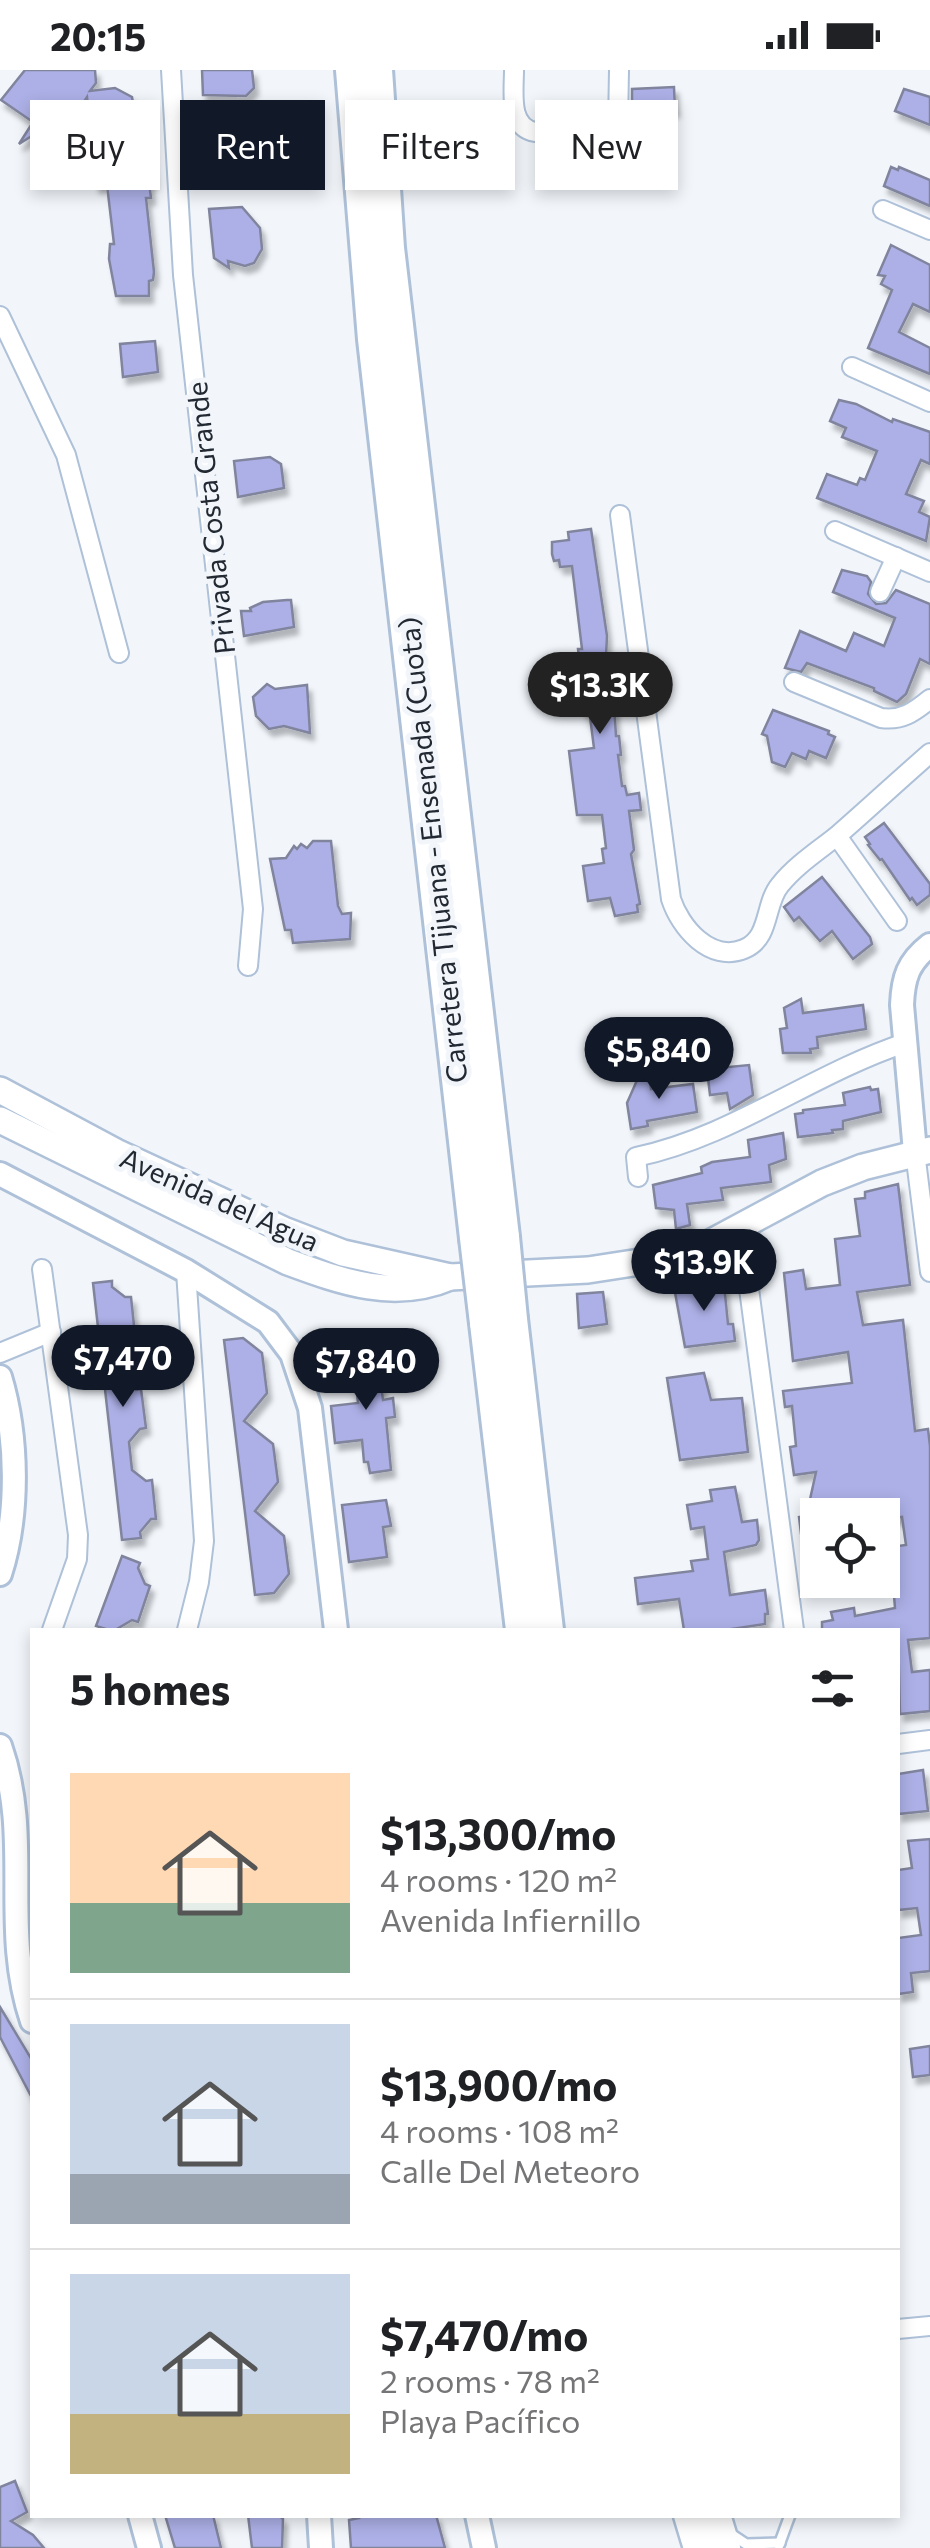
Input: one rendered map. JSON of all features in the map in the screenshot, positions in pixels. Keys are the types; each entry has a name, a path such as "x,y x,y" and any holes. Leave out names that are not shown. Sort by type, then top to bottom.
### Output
{"highway":[{"name":"Carretera Tijuana - Ensenada (Cuota)","path":"352,70 372,320 490,1238"},
{"name":"Carretera Tijuana - Ensenada (Cuota)","path":"376,70 388,248 498,1321 522,1628"},
{"path":"498,1321 547,1628"},
{"path":"693,2518 714,2534"}],"main road":[{"name":"Avenida del Agua","path":"0,1090 116,1152 286,1231 356,1257 450,1277 634,1265 672,1257 741,1228 822,1184 922,1151"},
{"name":"Avenida del Agua","path":"0,1120 288,1262 334,1279 379,1289 426,1288 450,1277"}],"street":[{"name":"Privada Costa Grande","path":"171,70 183,275 252,908 248,966"},
{"path":"514,70 518,122 535,132 612,129 618,125 618,70"},
{"path":"883,210 930,230"},
{"path":"0,316 66,455 118,652"},
{"path":"852,367 930,402"},
{"path":"620,515 671,899 676,916 703,944 722,952 739,952 751,946 762,933 778,887 798,865 930,754"},
{"path":"836,531 930,572"},
{"path":"880,592 896,556"},
{"path":"794,682 892,719 916,710 930,698"},
{"path":"837,836 897,922"},
{"path":"930,945 916,956 903,980 905,1043 922,1151 930,1272"},
{"path":"638,1177 636,1157 675,1149 706,1137 848,1064 905,1043"},
{"path":"0,1174 186,1271 268,1322 292,1354 310,1408 336,1628"},
{"path":"741,1228 794,1628"},
{"path":"42,1269 78,1535 78,1559 53,1628"},
{"path":"186,1271 204,1541 188,1628"},
{"path":"0,1353 51,1332"},
{"path":"0,1378 12,1471 12,1516 0,1574"},
{"path":"900,1744 930,1740"},
{"path":"0,1746 16,1814 10,1885 15,1969 30,2016"},
{"path":"900,2330 930,2326"},
{"path":"141,2518 149,2548"},
{"path":"318,2518 322,2548"},
{"path":"479,2518 484,2548"}],"lane":[{"path":"714,2534 746,2544 779,2545 789,2518"}],"building":[{"path":"25,70 95,70 96,83 90,91 115,88 133,100 87,97 30,100 30,120 1,100"},
{"path":"202,70 252,70 254,88 246,96 203,95"},
{"path":"674,87 675,100 632,100 632,89"},
{"path":"904,89 930,97 930,125 895,111"},
{"path":"891,167 930,180 930,206 884,186"},
{"path":"108,190 150,190 151,198 146,198 154,272 153,280 149,281 149,296 116,296 109,259 110,244 114,244"},
{"path":"242,207 260,228 262,249 254,263 245,266 228,261 229,268 214,258 209,209"},
{"path":"891,245 930,265 930,312 913,304 899,332 930,348 930,374 868,348 892,290 881,284 885,276 878,275"},
{"path":"155,341 158,372 123,377 120,344"},
{"path":"839,400 892,422 893,419 930,432 930,464 921,460 906,494 924,501 919,512 930,517 926,541 817,498 827,474 857,485 860,478 865,480 877,451 842,437 846,428 830,421"},
{"path":"270,457 281,464 284,488 238,497 234,461"},
{"path":"591,529 607,636 622,786 627,795 639,793 641,810 629,811 634,850 631,854 640,904 638,912 615,916 610,898 588,901 583,866 604,863 602,849 606,848 602,815 577,815 569,751 594,748 589,709 583,710 578,699 578,649 582,649 572,566 560,567 552,554 552,542 569,540 568,532"},
{"path":"842,570 867,576 871,582 868,594 876,604 886,603 896,590 930,604 930,664 920,659 906,694 897,702 874,688 807,663 801,672 785,668 800,631 846,651 854,633 884,646 895,618 833,592"},
{"path":"291,600 294,627 244,636 241,611 251,611 263,602"},
{"path":"267,684 275,689 307,685 310,733 284,726 269,729 256,716 253,697"},
{"path":"773,710 829,731 835,737 826,758 809,751 806,759 792,753 785,767 772,762 767,736 762,734"},
{"path":"884,823 930,884 930,895 917,905 868,845 865,837"},
{"path":"313,841 331,841 338,906 342,914 351,913 350,939 293,943 291,930 285,930 270,859 286,858 294,846 297,849 301,844 307,848"},
{"path":"822,877 870,937 872,944 853,959 832,931 820,941 799,917 794,921 784,907"},
{"path":"801,999 803,1013 863,1005 866,1029 817,1037 818,1048 810,1049 811,1053 783,1053 780,1029 787,1028 784,1008"},
{"path":"749,1065 753,1095 730,1109 727,1093 710,1095 707,1069"},
{"path":"649,1075 651,1089 693,1084 697,1112 647,1121 648,1126 631,1129 627,1103 638,1078"},
{"path":"878,1089 881,1112 843,1121 843,1129 832,1130 833,1133 798,1137 795,1114 845,1105 843,1093"},
{"path":"783,1133 786,1159 769,1165 771,1182 721,1188 723,1200 687,1204 690,1225 676,1229 674,1210 656,1208 653,1185 702,1173 701,1167 712,1162 750,1157 748,1140"},
{"path":"898,1184 910,1285 857,1292 863,1325 903,1320 915,1431 928,1429 930,1446 930,1638 908,1640 912,1672 930,1670 930,1711 900,1714 900,1628 822,1628 822,1622 833,1620 831,1612 854,1608 855,1616 895,1608 894,1598 900,1598 900,1546 906,1545 900,1498 810,1498 816,1472 794,1475 790,1447 796,1446 792,1406 785,1407 783,1391 852,1383 848,1352 793,1361 784,1273 803,1270 806,1289 840,1285 835,1239 860,1236 855,1199 865,1198 865,1192"},
{"path":"112,1281 112,1287 131,1297 135,1335 129,1336 119,1355 122,1379 136,1390 141,1389 146,1428 140,1429 129,1442 132,1470 146,1481 152,1480 156,1519 151,1519 140,1532 141,1538 122,1540 93,1283"},
{"path":"724,1284 728,1324 733,1324 735,1341 685,1347 674,1287"},
{"path":"603,1292 607,1324 579,1328 577,1294"},
{"path":"243,1338 262,1353 267,1393 244,1421 273,1444 278,1482 255,1511 284,1536 289,1574 274,1593 255,1595 224,1340"},
{"path":"376,1347 383,1400 393,1398 395,1417 386,1418 391,1470 370,1473 368,1462 364,1462 362,1440 335,1443 331,1406 358,1403 352,1350"},
{"path":"704,1373 711,1400 742,1398 748,1452 680,1460 667,1378"},
{"path":"735,1487 742,1522 757,1520 756,1545 724,1552 730,1595 765,1590 765,1624 684,1628 679,1599 638,1604 635,1578 693,1571 691,1561 708,1559 704,1527 691,1529 687,1505 712,1501 710,1490"},
{"path":"386,1500 391,1526 383,1527 387,1557 349,1562 342,1505"},
{"path":"122,1556 140,1563 138,1568 145,1584 150,1586 138,1622 132,1620 118,1628 96,1626"},
{"path":"923,1770 928,1811 900,1814 900,1774"},
{"path":"930,1839 930,1971 911,1973 913,1992 900,1994 900,1938 921,1935 917,1908 900,1910 900,1870 912,1868 908,1841"},
{"path":"0,2007 30,2057 30,2094 0,2037"},
{"path":"930,2046 930,2075 913,2077 910,2049"},
{"path":"15,2481 27,2512 11,2521 33,2535 44,2548 0,2548 0,2487"},
{"path":"166,2518 214,2518 221,2548 175,2548"},
{"path":"248,2518 283,2519 282,2548 252,2548"},
{"path":"437,2518 445,2548 351,2548 349,2520"}]}
